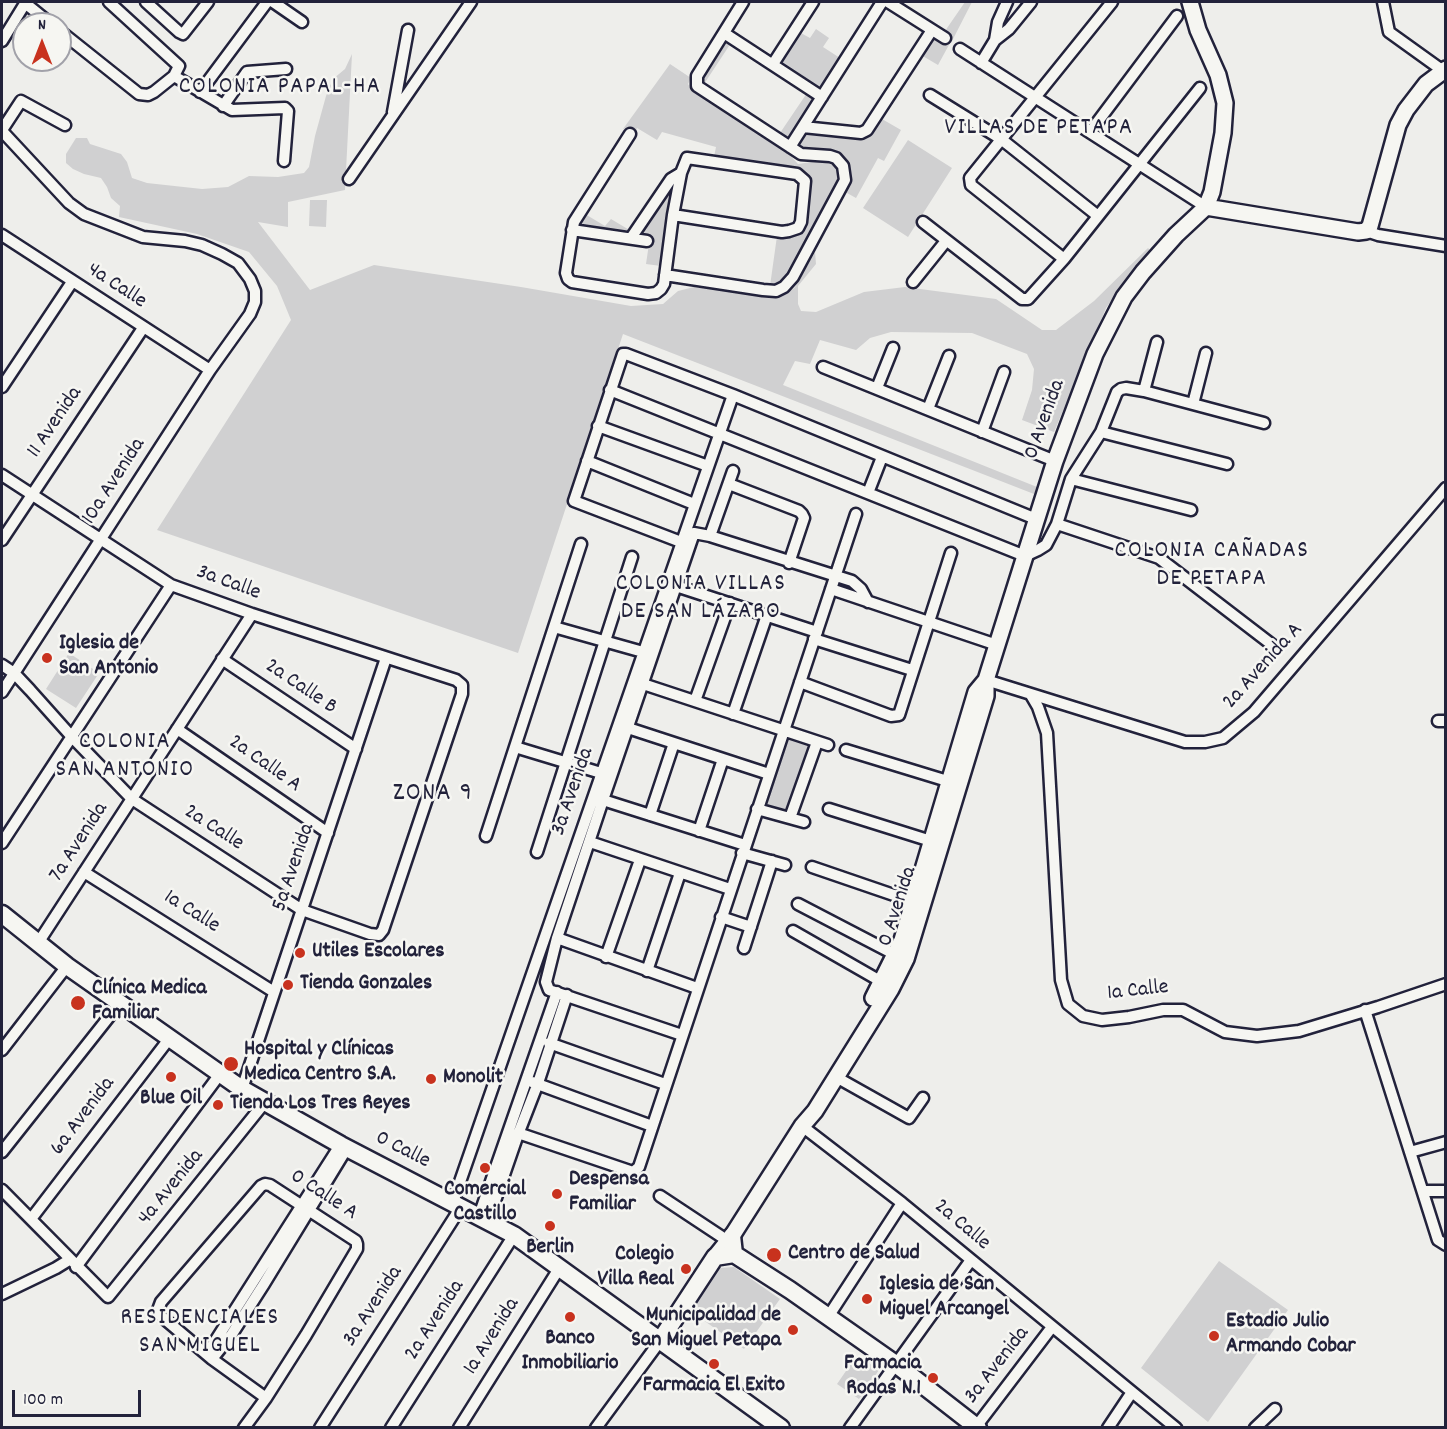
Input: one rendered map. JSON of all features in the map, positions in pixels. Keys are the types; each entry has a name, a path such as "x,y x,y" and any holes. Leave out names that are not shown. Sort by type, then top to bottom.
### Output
{"main road":[{"path":"1190,2 1198,30 1218,75 1225,103 1226,116 1216,175 1206,207 1358,232 1366,231 1370,226 1398,125 1406,110 1426,84 1445,71"},
{"name":"0 Avenida","path":"732,1244 802,1126 815,1111 898,976 912,943 931,841 987,696 986,680 1024,556 1055,461 1095,354 1124,297 1169,243 1206,207"},
{"name":"0 Avenida","path":"802,1126 809,1105 896,955 919,903 955,783"},
{"name":"0 Calle","path":"2,914 67,966 242,1089 344,1146 514,1235 781,1428"},
{"path":"660,1341 715,1257 732,1244 790,1290 897,1365 977,1427"}],"street":[{"path":"2,41 25,2 37,12"},
{"path":"72,41 139,94 148,95 154,92 174,76 179,66 177,62 109,2"},
{"path":"147,2 179,32 183,33 208,2"},
{"path":"200,92 267,2"},
{"path":"273,2 302,22"},
{"path":"350,179 471,2"},
{"path":"665,275 771,291 788,285 842,186 845,176 843,166 833,157 803,155 697,86 697,76 743,2"},
{"path":"773,64 813,2"},
{"path":"790,147 882,2"},
{"path":"888,2 945,38"},
{"path":"995,40 998,22 1007,2"},
{"path":"981,63 995,40 1009,29 1031,2"},
{"path":"1064,259 971,185 971,175 1112,2"},
{"path":"1383,2 1389,32 1445,71"},
{"path":"1090,132 1177,16"},
{"path":"392,118 408,30"},
{"path":"803,127 861,133 866,131 932,30"},
{"path":"724,33 822,97"},
{"path":"960,49 1206,207"},
{"path":"223,106 247,72 286,69"},
{"path":"174,76 232,110 285,108 288,111 284,161"},
{"path":"923,222 1024,300 1030,298 1064,259 1200,88"},
{"path":"930,95 1001,139 1098,216"},
{"path":"2,130 21,101 65,126"},
{"name":"10a Avenida","path":"2,130 69,203 84,214 143,237 185,241 202,245 222,254 238,263 250,279 255,291 255,302 250,314 210,370 2,692"},
{"path":"630,134 574,222 566,273 572,282 652,294 663,287 673,215 681,173 687,158 800,175 806,184 801,222 795,229 782,232 673,215"},
{"path":"631,238 670,179 681,173"},
{"path":"572,230 647,241"},
{"path":"1366,231 1446,246"},
{"name":"4a Calle","path":"2,235 210,370"},
{"path":"913,282 946,241"},
{"path":"2,387 72,282"},
{"name":"11 Avenida","path":"2,540 143,328"},
{"path":"1144,392 1157,342"},
{"path":"877,388 893,348"},
{"path":"1193,404 1206,353"},
{"path":"681,542 574,501 610,390 622,357 626,354 1036,519"},
{"path":"928,410 949,356"},
{"path":"823,367 1055,461"},
{"path":"982,432 1004,372"},
{"path":"610,390 1024,556 1046,545 1057,524 1071,479 1101,432 1117,392 1126,388 1264,423"},
{"name":"3a Avenida","path":"320,1428 457,1205 601,773 732,395"},
{"path":"598,426 708,466"},
{"path":"1101,432 1227,464"},
{"path":"868,493 882,457"},
{"path":"587,461 694,504"},
{"path":"710,536 733,471"},
{"name":"3a Calle","path":"2,475 171,585 252,614 456,680 462,685 462,694 383,930 379,935"},
{"path":"1071,479 1191,510"},
{"path":"729,484 802,514 804,518 789,563"},
{"name":"2a Avenida A","path":"986,680 1185,742 1205,742 1223,738 1254,712 1446,488"},
{"path":"518,1133 633,1172 639,1167 856,514"},
{"path":"1057,524 1159,558 1275,647"},
{"path":"682,1035 549,990 546,982 557,938 694,533 852,581 861,589 868,602"},
{"path":"486,836 581,544"},
{"path":"800,682 895,716 899,714 951,553"},
{"path":"537,852 632,557"},
{"path":"2,843 171,585"},
{"path":"676,586 767,615 912,670"},
{"path":"831,589 997,645"},
{"path":"695,701 730,603"},
{"name":"7a Avenida","path":"38,943 252,614"},
{"path":"733,714 767,615"},
{"path":"554,627 643,652"},
{"name":"5a Avenida","path":"242,1089 386,658"},
{"name":"2a Calle B","path":"222,659 356,749"},
{"name":"2a Calle","path":"2,665 14,673 132,798 302,910 370,934 379,935"},
{"path":"643,684 828,746"},
{"name":"1a Calle","path":"1031,694 1047,733 1061,981 1068,1004 1083,1016 1102,1020 1163,1010 1183,1010 1225,1032 1257,1036 1299,1031 1446,984"},
{"path":"628,728 769,774"},
{"name":"2a Calle A","path":"177,729 328,833"},
{"path":"790,818 817,742"},
{"path":"650,815 674,743"},
{"path":"515,747 601,773"},
{"path":"846,750 955,783"},
{"path":"699,831 723,759"},
{"path":"603,800 699,831 785,865"},
{"path":"757,809 804,822"},
{"path":"829,809 931,841"},
{"path":"590,842 730,889"},
{"path":"606,957 640,860"},
{"path":"744,948 772,861"},
{"path":"812,867 919,903"},
{"name":"1a Calle","path":"84,872 274,992"},
{"path":"647,971 680,873"},
{"path":"798,904 896,955"},
{"path":"721,917 751,927"},
{"path":"794,931 882,982"},
{"path":"557,938 697,988"},
{"path":"2,1050 67,966"},
{"path":"484,1219 538,1083 562,994"},
{"path":"484,1219 526,1080 562,994"},
{"path":"2,1152 120,1003"},
{"path":"1365,1010 1423,1191 1440,1230 1438,1240 1446,1245"},
{"name":"6a Avenida","path":"31,1219 169,1039"},
{"path":"549,1043 665,1084"},
{"path":"2,1294 56,1268 73,1263 220,1074"},
{"path":"836,1077 909,1118 923,1098"},
{"path":"526,1080 652,1126"},
{"name":"4a Avenida","path":"73,1263 108,1297 265,1102"},
{"name":"2a Calle","path":"802,1126 902,1203 1176,1428"},
{"path":"1410,1152 1446,1142"},
{"path":"244,1428 266,1398 210,1357 232,1334 260,1281 344,1146"},
{"name":"0 Calle A","path":"210,1357 161,1316 158,1310 161,1302 261,1186 270,1185 356,1241 357,1249 266,1398"},
{"path":"1423,1191 1446,1191"},
{"path":"5,1193 73,1263"},
{"path":"2,1206 5,1193"},
{"path":"660,1196 732,1244"},
{"path":"828,1317 902,1203"},
{"name":"2a Avenida","path":"391,1428 514,1235"},
{"path":"850,1428 971,1260"},
{"name":"1a Avenida","path":"459,1428 560,1268"},
{"name":"3a Avenida","path":"977,1427 1052,1328"},
{"path":"596,1428 660,1341"},
{"path":"1108,1428 1132,1392"},
{"path":"1255,1428 1275,1409"}],"shaded area":[{"path":"965,2 972,2 952,41 951,35 945,31"},
{"path":"816,29 829,38 823,47 840,58 819,90 778,64 799,32 810,38"},
{"path":"932,36 942,44 950,43 938,65 921,55"},
{"path":"726,40 731,43 704,84 700,81"},
{"path":"352,54 345,190 288,202 288,227 258,222 310,290 374,265 631,306 663,304 678,291 694,287 778,297 787,294 795,287 815,252 816,264 798,286 798,304 801,311 816,312 864,292 905,287 996,299 1042,330 1056,330 1094,301 1148,248 1151,251 1132,271 1106,308 1054,432 1022,420 1032,390 1034,369 1027,354 972,333 891,332 870,338 856,350 820,340 810,364 795,361 783,385 1037,487 1034,494 623,334 518,653 157,530 291,320 277,286 249,252 197,234 119,217 120,206 111,198 101,178 73,169 66,163 66,154 76,138 87,138 90,144 121,154 127,162 132,178 147,183 202,189 228,187 249,176 278,177 304,173 309,167 326,96 333,79 345,69"},
{"path":"670,64 691,78 688,84 691,89 787,152 798,164 825,160 837,166 838,182 788,276 779,285 770,286 777,236 805,221 810,182 714,157 716,147 662,132 657,140 637,128 636,130 630,127 623,129"},
{"path":"807,93 815,98 788,139 780,133"},
{"path":"882,119 901,130 884,161 878,158 856,198 847,193 851,170 845,157 832,151 805,150 800,146 800,141 807,132 868,134"},
{"path":"908,140 952,168 908,237 863,208"},
{"path":"672,186 661,266 646,264 650,237 642,236 641,232"},
{"path":"310,200 327,200 326,227 309,226"},
{"path":"585,214 605,226 611,219 631,231 630,234 581,227 580,222"},
{"path":"69,653 99,673 76,708 46,689"},
{"path":"787,736 811,745 788,812 764,804"},
{"path":"1219,1261 1288,1310 1208,1422 1141,1368"},
{"path":"734,1267 780,1299 744,1349 689,1310 720,1268"},
{"path":"857,1355 879,1370 859,1399 837,1384"}],"place":[{"name":"Iglesia de San Antonio","path":"47,658"},
{"name":"Utiles Escolares","path":"300,953"},
{"name":"Tienda Gonzales","path":"288,985"},
{"name":"Clínica Medica Familiar","path":"78,1003"},
{"name":"Hospital y Clínicas Medica Centro S.A.","path":"231,1064"},
{"name":"Blue Oil","path":"171,1077"},
{"name":"Monolit","path":"431,1079"},
{"name":"Tienda Los Tres Reyes","path":"218,1105"},
{"name":"Comercial Castillo","path":"485,1168"},
{"name":"Despensa Familiar","path":"557,1194"},
{"name":"Berlin","path":"550,1226"},
{"name":"Centro de Salud","path":"774,1255"},
{"name":"Colegio Villa Real","path":"686,1269"},
{"name":"Iglesia de San Miguel Arcangel","path":"867,1299"},
{"name":"Banco Inmobiliario","path":"570,1317"},
{"name":"Municipalidad de San Miguel Petapa","path":"793,1330"},
{"name":"Estadio Julio Armando Cobar","path":"1214,1336"},
{"name":"Farmacia El Exito","path":"714,1364"},
{"name":"Farmacia Rodas N.1","path":"933,1378"}],"district":[{"name":"COLONIA PAPAL-HA","path":"280,89"},
{"name":"VILLAS DE PETAPA","path":"1039,130"},
{"name":"COLONIA CAÑADAS DE PETAPA","path":"1212,567"},
{"name":"COLONIA VILLAS DE SAN LÁZARO","path":"701,600"},
{"name":"COLONIA SAN ANTONIO","path":"125,758"},
{"name":"ZONA 9","path":"433,795"},
{"name":"RESIDENCIALES SAN MIGUEL","path":"200,1334"}]}
